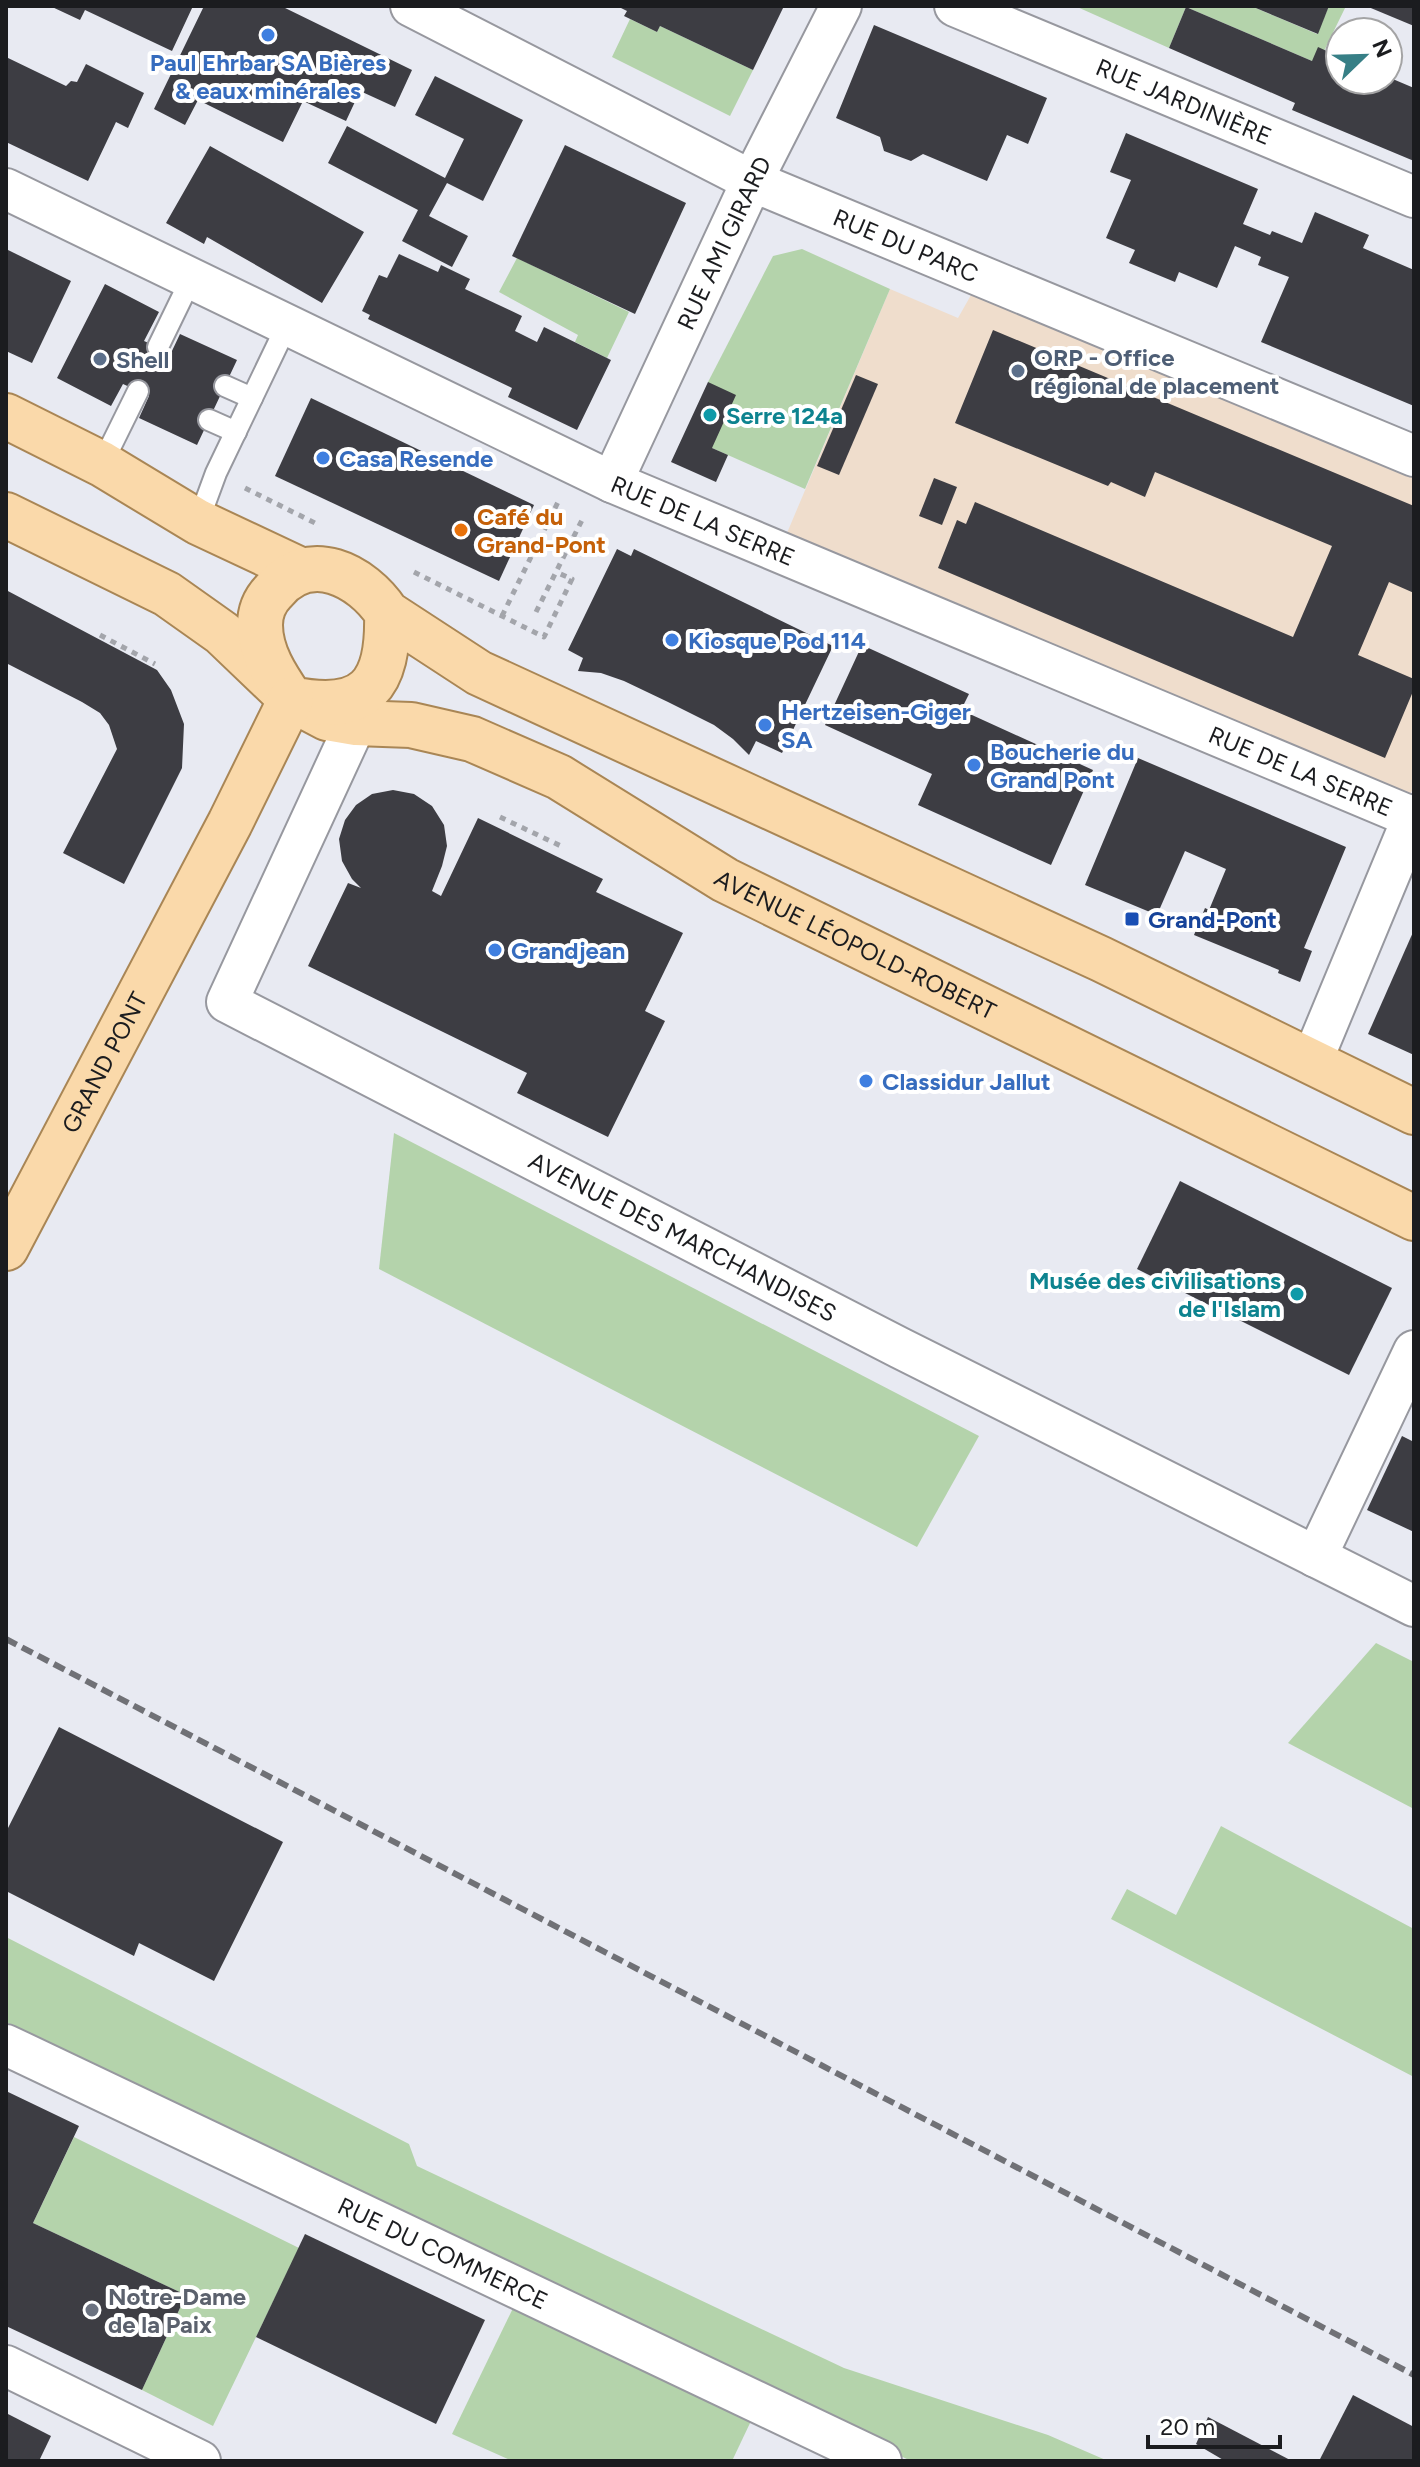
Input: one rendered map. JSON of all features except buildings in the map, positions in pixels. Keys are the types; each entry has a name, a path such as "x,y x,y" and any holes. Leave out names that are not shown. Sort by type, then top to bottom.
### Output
{"main road":[{"path":"6,416 102,464 198,522 300,570"},
{"name":"AVENUE LÉOPOLD-ROBERT","path":"6,515 167,594 222,633 291,699 327,718 356,723 411,725 472,739 559,777 725,880 1414,1218"},
{"path":"387,613 384,661 375,682 366,692 344,702 319,704 291,699 275,675 262,641 261,616 265,602 280,583 300,570 320,568 341,573 365,586 387,613 479,673 1101,959 1414,1112"},
{"name":"GRAND PONT","path":"6,1248 202,877 291,699"}],"street":[{"name":"RUE DU PARC","path":"411,6 752,181 1414,456"},
{"name":"RUE AMI GIRARD","path":"612,482 752,181 841,6"},
{"name":"RUE JARDINIÈRE","path":"955,6 1414,197"},
{"name":"RUE DE LA SERRE","path":"6,189 612,482 1414,817"},
{"name":"AVENUE DES MARCHANDISES","path":"356,723 227,1002 900,1348 1414,1606"},
{"path":"1311,1063 1414,817"},
{"path":"1316,1557 1414,1351"},
{"name":"RUE DU COMMERCE","path":"6,2045 881,2461"},
{"path":"6,2366 200,2461"}],"lane":[{"path":"158,347 191,279"},
{"path":"198,522 216,473 287,325"},
{"path":"225,386 252,398"},
{"path":"102,464 138,391"},
{"path":"209,420 236,432"}],"path":[{"path":"502,616 557,502 585,515"},
{"path":"536,612 580,520"},
{"path":"552,619 572,579 556,572"},
{"path":"100,635 155,664"},
{"path":"500,817 563,847"}],"shaded area":[{"path":"975,288 1414,471 1414,786 1406,805 787,533 890,289 958,318"}],"green space":[{"path":"1075,6 1251,6 1317,34 1324,18 1324,51 1312,61 1186,7 1169,48"},
{"path":"1329,6 1346,6 1341,16 1325,16"},
{"path":"630,19 657,32 660,26 753,70 730,116 612,57"},
{"path":"802,249 890,289 805,489 712,448 708,382 773,256"},
{"path":"517,258 629,312 607,358 575,342 578,335 499,292"},
{"path":"394,1133 979,1436 917,1547 379,1269"},
{"path":"1376,1643 1414,1662 1414,1809 1288,1743"},
{"path":"1221,1826 1414,1929 1414,2077 1111,1919 1127,1889 1176,1915"},
{"path":"6,1937 409,2144 417,2166 844,2368 1048,2435 1108,2461 911,2461 152,2097 6,2022"},
{"path":"74,2137 299,2248 213,2426 142,2390 186,2295 33,2223"},
{"path":"515,2304 751,2421 732,2461 512,2461 452,2434"}],"railway":[{"path":"6,1639 1414,2375"}],"place":[{"name":"Paul Ehrbar SA Bières & eaux minérales","path":"268,35"},
{"name":"Shell","path":"100,359"},
{"name":"ORP - Office régional de placement","path":"1018,371"},
{"name":"Serre 124a","path":"710,415"},
{"name":"Casa Resende","path":"323,458"},
{"name":"Café du Grand-Pont","path":"461,530"},
{"name":"Kiosque Pod 114","path":"672,640"},
{"name":"Hertzeisen-Giger SA","path":"765,725"},
{"name":"Boucherie du Grand Pont","path":"974,765"},
{"name":"Grand-Pont","path":"1132,919"},
{"name":"Grandjean","path":"495,950"},
{"name":"Classidur Jallut","path":"866,1081"},
{"name":"Musée des civilisations de l'Islam","path":"1297,1294"},
{"name":"Notre-Dame de la Paix","path":"92,2310"}]}
